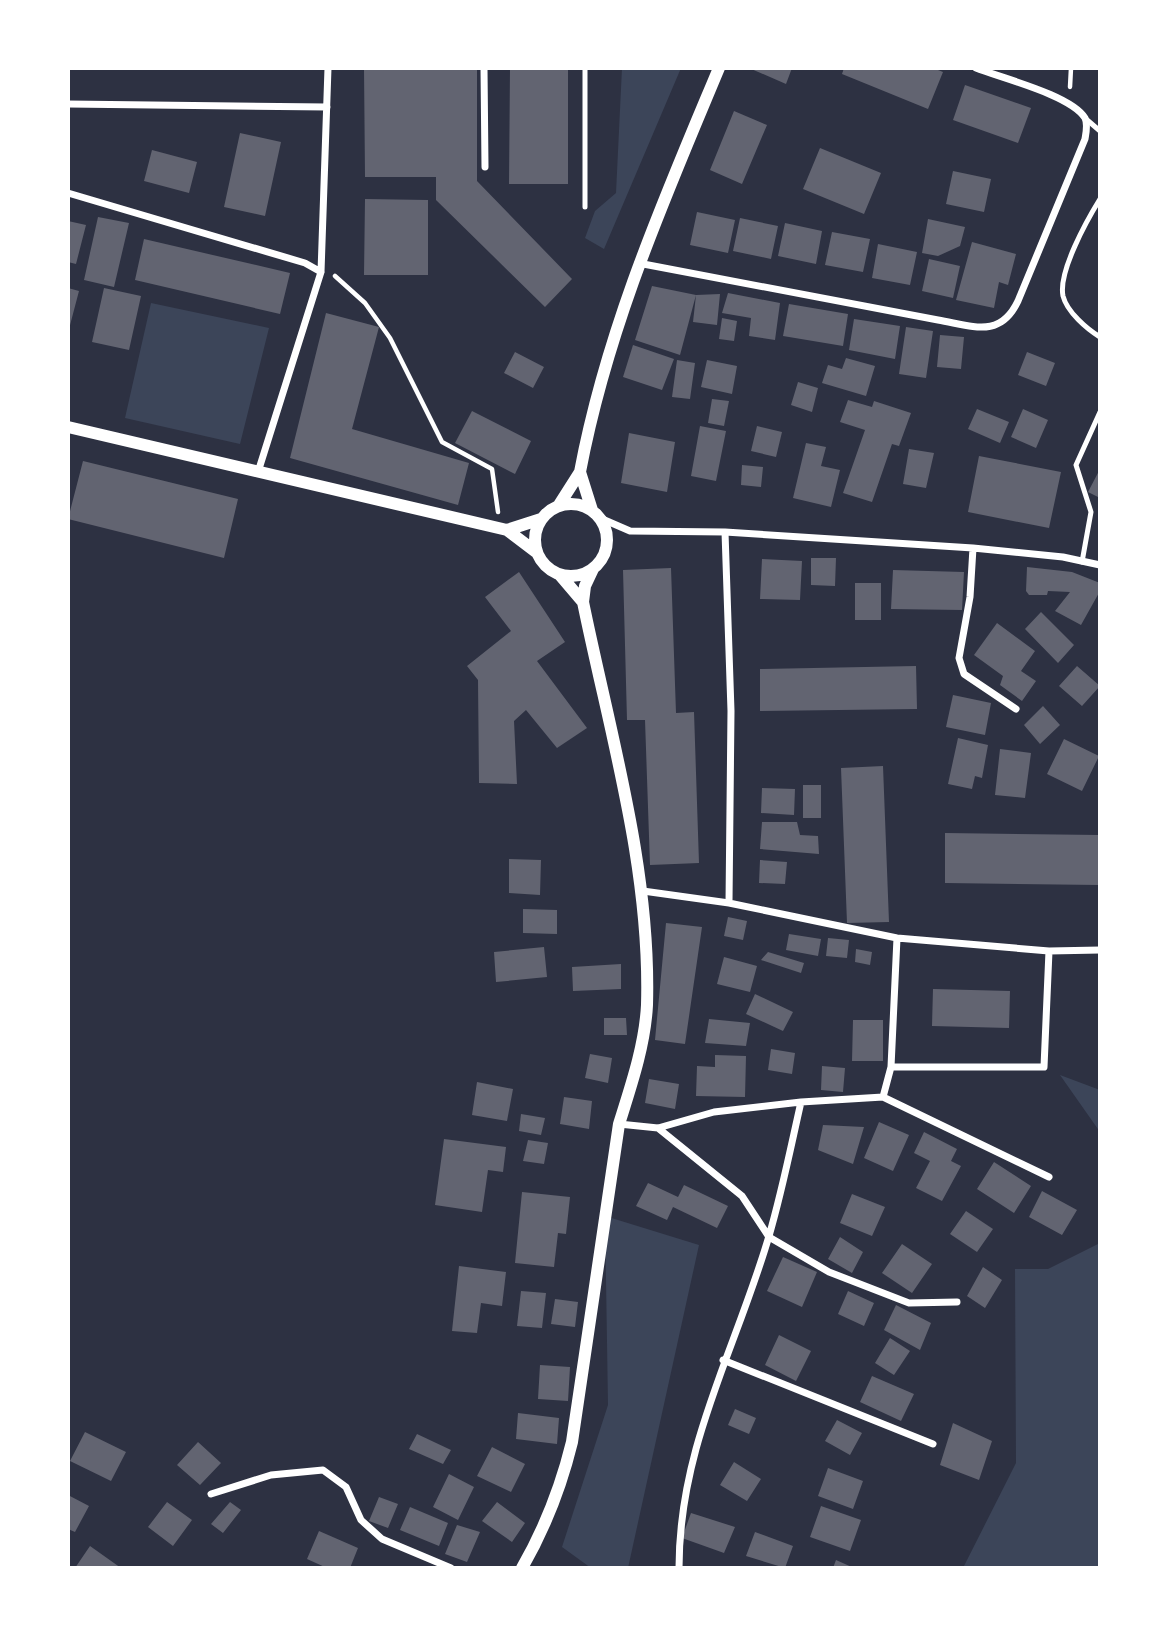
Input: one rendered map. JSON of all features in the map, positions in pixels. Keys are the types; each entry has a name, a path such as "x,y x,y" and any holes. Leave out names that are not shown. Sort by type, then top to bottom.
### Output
{"street":[{"path":"257,472 321,272 328,68"},
{"path":"484,68 485,167"},
{"path":"507,530 541,519 559,505 580,472 588,426 637,263 719,68"},
{"path":"637,263 938,320 995,326 1008,318 1018,301 1085,139 1085,118 1055,97 976,68"},
{"path":"68,104 327,107"},
{"path":"68,192 305,263 321,272"},
{"path":"68,427 507,530 536,552 542,562 560,575 583,602"},
{"path":"560,575 583,574 593,569 601,561 608,539 580,472"},
{"path":"559,505 582,505 611,525 630,531 725,532 973,548 1100,565"},
{"path":"536,552 536,529 541,519"},
{"path":"725,532 731,739 729,903"},
{"path":"973,548 970,597 959,658 964,674 1016,709"},
{"path":"522,1568 545,1525 564,1477 572,1443 620,1124 635,1076 647,1007 643,891 583,602 585,586 593,569"},
{"path":"643,891 729,903 897,938 1049,951 1100,950"},
{"path":"884,1097 891,1067 897,938"},
{"path":"891,1067 1044,1068 1044,999 1049,951"},
{"path":"620,1124 658,1128 714,1112 801,1102 884,1097 1049,1177"},
{"path":"679,1568 679,1525 700,1432 723,1360 769,1237 801,1102"},
{"path":"658,1128 742,1196 769,1237 829,1272 909,1303 957,1302"},
{"path":"723,1360 933,1444"},
{"path":"211,1493 271,1475 323,1470 346,1487 361,1520 382,1539 451,1568"}],"lane":[{"path":"585,207 586,68"},
{"path":"1085,118 1100,125"},
{"path":"1085,118 1100,131"},
{"path":"1100,198 1072,257 1063,291 1068,307 1100,337"},
{"path":"1082,562 1091,512 1076,465 1087,435 1100,412"}],"path":[{"path":"321,272 334,275 372,311 390,338 442,442 492,469 498,516"}],"shaded area":[{"path":"622,68 681,68 604,249 585,238 595,211 616,193"},
{"path":"151,303 269,328 240,444 125,418"},
{"path":"1060,1075 1100,1090 1100,1132"},
{"path":"605,1216 699,1245 628,1568 591,1568 562,1547 608,1405"},
{"path":"1100,1243 1100,1568 963,1568 1016,1463 1015,1269 1048,1269"}],"building":[{"path":"364,68 477,68 477,181 572,279 545,307 436,200 436,177 365,177"},
{"path":"510,68 568,68 568,184 509,184"},
{"path":"749,68 792,68 786,84"},
{"path":"844,68 933,68 943,72 928,109 842,74"},
{"path":"965,85 1031,108 1018,143 953,120"},
{"path":"734,111 767,125 742,184 710,170"},
{"path":"240,133 281,142 265,216 224,207"},
{"path":"820,148 881,173 864,214 803,189"},
{"path":"152,150 197,162 189,193 144,181"},
{"path":"953,171 991,179 984,212 946,204"},
{"path":"365,199 428,200 428,275 364,275"},
{"path":"697,212 735,220 728,253 690,245"},
{"path":"98,217 129,223 114,287 84,280"},
{"path":"740,218 778,226 771,259 733,251"},
{"path":"928,219 965,227 960,246 938,256 922,253"},
{"path":"68,221 86,225 76,264 68,262"},
{"path":"785,223 822,231 816,264 778,256"},
{"path":"832,232 870,239 863,272 825,265"},
{"path":"144,239 290,273 280,314 135,280"},
{"path":"972,242 1016,254 1008,285 999,282 994,308 956,300"},
{"path":"878,244 917,252 910,285 872,278"},
{"path":"929,259 960,266 953,298 922,291"},
{"path":"652,286 696,295 680,355 635,340"},
{"path":"68,288 79,291 69,329 68,329"},
{"path":"104,288 141,296 129,350 92,342"},
{"path":"728,293 780,303 775,340 749,336 751,318 722,313"},
{"path":"720,294 717,325 693,322 696,295"},
{"path":"789,304 848,314 843,346 783,336"},
{"path":"326,313 379,327 352,429 469,463 458,505 290,458"},
{"path":"722,318 737,321 734,341 719,339"},
{"path":"854,319 900,326 895,359 849,350"},
{"path":"906,327 933,331 926,378 899,374"},
{"path":"940,335 964,337 961,369 937,367"},
{"path":"633,345 674,359 662,390 623,377"},
{"path":"515,352 544,367 533,388 504,373"},
{"path":"1027,352 1055,363 1046,386 1018,375"},
{"path":"846,358 875,366 866,396 822,383 828,365 842,369"},
{"path":"677,360 695,363 690,399 672,397"},
{"path":"707,360 737,366 732,394 701,387"},
{"path":"798,382 818,388 812,412 791,405"},
{"path":"712,399 729,401 724,426 708,423"},
{"path":"848,400 872,407 874,401 911,413 899,446 892,444 872,502 843,493 865,430 840,422"},
{"path":"977,409 1009,422 1000,443 968,429"},
{"path":"1023,409 1048,420 1036,448 1011,437"},
{"path":"472,411 531,441 515,474 455,443"},
{"path":"700,426 726,431 716,481 691,476"},
{"path":"757,426 782,432 776,457 751,451"},
{"path":"629,433 675,442 667,492 621,483"},
{"path":"806,443 826,447 821,466 840,470 831,507 793,498"},
{"path":"909,449 934,453 926,488 903,484"},
{"path":"979,456 1061,472 1049,528 968,512"},
{"path":"83,461 238,499 224,558 68,519"},
{"path":"742,465 763,467 761,487 741,485"},
{"path":"1100,469 1100,498 1088,492"},
{"path":"811,558 836,558 835,586 811,585"},
{"path":"762,559 802,561 800,600 760,599"},
{"path":"1027,567 1072,572 1100,583 1100,591 1081,625 1055,611 1070,592 1048,591 1047,595 1029,595 1026,591"},
{"path":"671,568 676,713 694,712 699,863 650,865 645,720 627,720 623,570"},
{"path":"893,570 964,572 962,610 891,609"},
{"path":"519,572 565,642 537,661 587,728 557,748 526,710 514,721 517,784 479,783 478,680 467,666 511,631 485,597"},
{"path":"855,583 881,583 881,620 855,620"},
{"path":"1041,612 1074,645 1058,663 1025,629"},
{"path":"997,623 1035,651 1021,671 1036,681 1022,701 1000,685 1003,676 974,655"},
{"path":"916,666 917,709 760,711 760,669"},
{"path":"1077,666 1100,686 1082,706 1059,686"},
{"path":"953,695 991,703 985,735 946,727"},
{"path":"1043,706 1060,725 1040,744 1024,725"},
{"path":"958,738 988,745 982,778 975,776 972,789 948,784"},
{"path":"1064,739 1099,756 1082,791 1047,774"},
{"path":"1000,749 1031,753 1025,798 995,795"},
{"path":"883,766 889,922 847,923 841,768"},
{"path":"803,785 821,785 821,818 803,818"},
{"path":"762,788 795,789 794,815 761,813"},
{"path":"762,822 797,822 800,835 818,836 819,854 760,849"},
{"path":"945,833 1100,835 1099,885 945,883"},
{"path":"509,859 541,860 540,895 509,893"},
{"path":"760,860 787,862 785,884 759,883"},
{"path":"523,909 557,910 557,934 523,933"},
{"path":"728,917 747,921 743,940 724,936"},
{"path":"666,923 702,927 685,1044 655,1040"},
{"path":"789,934 821,939 818,956 786,950"},
{"path":"828,938 849,940 847,958 826,956"},
{"path":"544,947 547,977 496,982 494,952"},
{"path":"856,949 872,952 870,965 855,962"},
{"path":"768,952 804,963 801,973 761,960"},
{"path":"724,957 757,966 750,992 717,984"},
{"path":"621,964 621,989 573,991 572,967"},
{"path":"933,989 1010,991 1009,1028 932,1026"},
{"path":"755,994 793,1012 783,1031 746,1014"},
{"path":"604,1018 626,1018 627,1035 604,1035"},
{"path":"709,1019 750,1023 746,1046 705,1043"},
{"path":"853,1020 883,1020 883,1061 852,1061"},
{"path":"771,1049 795,1053 792,1074 768,1070"},
{"path":"590,1054 612,1058 608,1083 585,1078"},
{"path":"715,1055 746,1056 745,1097 696,1096 697,1066 715,1067"},
{"path":"822,1066 845,1068 843,1092 821,1090"},
{"path":"649,1079 679,1084 675,1109 645,1103"},
{"path":"477,1082 513,1089 507,1121 472,1115"},
{"path":"564,1097 592,1101 589,1129 560,1124"},
{"path":"521,1114 545,1118 541,1135 519,1131"},
{"path":"879,1122 909,1135 893,1171 864,1158"},
{"path":"823,1125 864,1127 853,1164 818,1150"},
{"path":"924,1132 957,1149 951,1161 961,1166 942,1201 916,1188 930,1161 914,1153"},
{"path":"444,1139 506,1147 503,1172 488,1170 482,1212 435,1205"},
{"path":"528,1140 548,1143 544,1164 523,1161"},
{"path":"994,1162 1031,1186 1014,1213 977,1189"},
{"path":"648,1183 678,1197 684,1185 728,1206 717,1228 673,1207 667,1220 636,1206"},
{"path":"1042,1191 1077,1210 1062,1235 1029,1217"},
{"path":"522,1192 570,1197 566,1234 558,1233 554,1267 515,1263"},
{"path":"852,1194 885,1207 872,1236 840,1223"},
{"path":"966,1211 993,1229 977,1252 950,1234"},
{"path":"840,1237 863,1252 852,1273 828,1259"},
{"path":"902,1244 932,1264 912,1293 882,1273"},
{"path":"783,1257 817,1272 802,1307 767,1291"},
{"path":"459,1266 506,1272 502,1306 481,1303 477,1333 452,1331"},
{"path":"983,1267 1002,1280 985,1308 967,1296"},
{"path":"521,1291 546,1293 542,1328 517,1326"},
{"path":"848,1291 874,1303 864,1326 838,1314"},
{"path":"555,1299 578,1302 575,1327 551,1324"},
{"path":"896,1305 931,1323 920,1350 884,1330"},
{"path":"779,1335 811,1351 796,1381 765,1365"},
{"path":"890,1338 910,1351 894,1375 875,1363"},
{"path":"540,1365 570,1367 568,1401 538,1399"},
{"path":"872,1376 914,1394 901,1421 860,1402"},
{"path":"735,1409 756,1418 749,1434 728,1425"},
{"path":"518,1413 559,1418 557,1444 516,1439"},
{"path":"837,1420 862,1433 850,1455 825,1441"},
{"path":"953,1423 992,1441 979,1480 940,1465"},
{"path":"85,1432 126,1452 111,1481 70,1461"},
{"path":"417,1434 451,1450 443,1464 409,1449"},
{"path":"198,1442 221,1463 200,1485 177,1465"},
{"path":"492,1447 525,1464 511,1492 477,1476"},
{"path":"734,1462 761,1479 747,1501 720,1485"},
{"path":"828,1468 863,1481 853,1509 818,1496"},
{"path":"449,1474 474,1487 458,1520 433,1507"},
{"path":"68,1495 89,1506 75,1532 68,1529"},
{"path":"379,1497 398,1504 388,1528 369,1521"},
{"path":"167,1502 192,1520 173,1546 148,1527"},
{"path":"230,1502 241,1510 223,1533 211,1524"},
{"path":"497,1502 525,1523 512,1542 482,1521"},
{"path":"821,1506 861,1520 850,1551 810,1537"},
{"path":"410,1507 448,1523 439,1546 400,1530"},
{"path":"691,1513 735,1527 724,1553 682,1538"},
{"path":"457,1525 480,1532 467,1562 445,1554"},
{"path":"319,1531 358,1548 350,1568 327,1568 307,1559"},
{"path":"755,1532 793,1546 785,1568 746,1556"},
{"path":"90,1546 121,1568 75,1568"},
{"path":"836,1560 854,1568 833,1568"}]}
